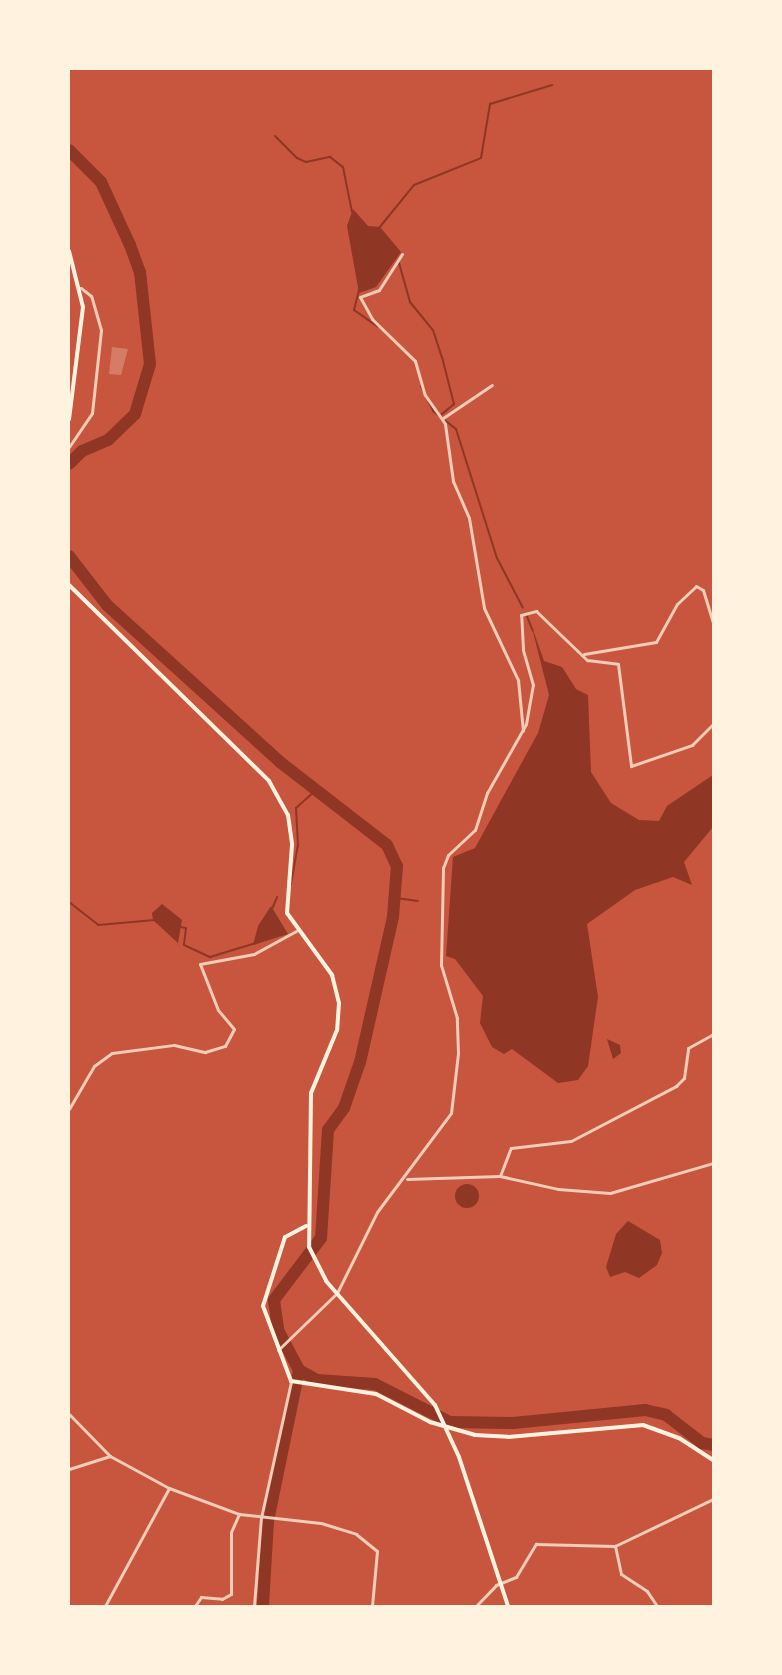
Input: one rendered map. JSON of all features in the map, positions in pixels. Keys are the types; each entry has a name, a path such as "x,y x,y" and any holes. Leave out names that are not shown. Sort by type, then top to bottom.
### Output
{"main road":[{"path":"69,251 81,288 77,387 69,419"},
{"path":"69,585 269,781 291,830 284,895 296,931 332,975 339,1003 337,1030 311,1093 306,1227 309,1247 316,1266 337,1293 435,1405 451,1436 508,1606"},
{"path":"306,1227 285,1237 267,1290 264,1314 292,1381 376,1394 430,1422 476,1434 508,1437 643,1425 679,1438 713,1460"}],"street":[{"path":"402,254 379,290 360,297 372,319 415,361 437,413 445,417"},
{"path":"69,447 92,413 101,330 91,296 81,288"},
{"path":"445,417 492,385"},
{"path":"445,417 453,481 469,518 484,608 518,680 523,731"},
{"path":"584,654 656,642 677,604 696,586 703,590 713,622"},
{"path":"280,1348 291,1341 337,1293 377,1212 407,1179 451,1113 457,1083 457,1018 439,941 445,859 475,830 487,793 523,731 533,685 523,649 521,615 536,611 594,663 620,668 631,766 699,741 713,724"},
{"path":"69,1109 94,1066 112,1053 174,1045 205,1052 225,1046 234,1029 218,1010 200,964 254,954 296,931"},
{"path":"500,1176 511,1148 571,1141 676,1086 684,1078 688,1048 713,1034"},
{"path":"407,1179 500,1176 558,1190 610,1193 713,1163"},
{"path":"254,1606 262,1518 292,1381"},
{"path":"69,1414 110,1456 169,1488 239,1514 321,1522 374,1545 372,1606"},
{"path":"69,1470 110,1456"},
{"path":"105,1606 169,1488"},
{"path":"476,1606 501,1584 516,1577 530,1549 540,1543 615,1546 713,1499"},
{"path":"195,1606 201,1597 222,1599 231,1594 231,1532 239,1514"},
{"path":"615,1546 621,1574 647,1591 657,1606"}],"shaded area":[{"path":"353,209 368,226 380,227 401,252 376,287 359,293 347,226"},
{"path":"531,624 544,661 562,667 576,689 588,695 591,772 611,803 639,820 659,821 667,806 713,775 713,827 684,862 692,885 673,877 635,890 587,924 598,997 588,1066 578,1080 558,1083 512,1049 504,1054 492,1047 480,1023 483,996 455,959 446,956 453,857 475,848 538,733 549,695"},
{"path":"162,904 182,920 178,943 153,920 152,913"},
{"path":"271,906 288,934 253,945 258,926"},
{"path":"607,1039 620,1045 621,1053 613,1059"},
{"path":"467,1184 475,1188 479,1196 475,1204 467,1208 459,1204 455,1196 459,1188"},
{"path":"628,1221 660,1240 662,1253 657,1265 639,1278 625,1272 610,1277 606,1267 616,1234"}],"building":[{"path":"112,347 128,349 121,375 109,374"}],"waterway":[{"path":"379,228 414,185 481,158 490,104 552,85"},
{"path":"275,136 297,158 306,162 330,157 343,167 352,212"},
{"path":"69,150 101,182 130,245 140,272 150,364 135,414 108,440 82,451 69,464"},
{"path":"399,263 410,302 433,330 442,357 454,404 442,414"},
{"path":"359,290 354,310 378,327"},
{"path":"421,386 433,411 456,429 497,558 523,608"},
{"path":"69,556 107,605 280,762 387,845 397,866 393,917 360,1062 344,1108 328,1130 321,1238 274,1300 278,1330 299,1370 268,1521 263,1606"},
{"path":"526,614 533,631"},
{"path":"291,884 298,846 296,808 316,790"},
{"path":"272,909 277,897"},
{"path":"396,898 418,901"},
{"path":"69,902 98,925 155,920"},
{"path":"181,927 186,928 184,945 210,957 256,943"},
{"path":"299,1370 317,1380 375,1384 450,1422 513,1423 645,1410 666,1415 702,1443 713,1445"}]}
